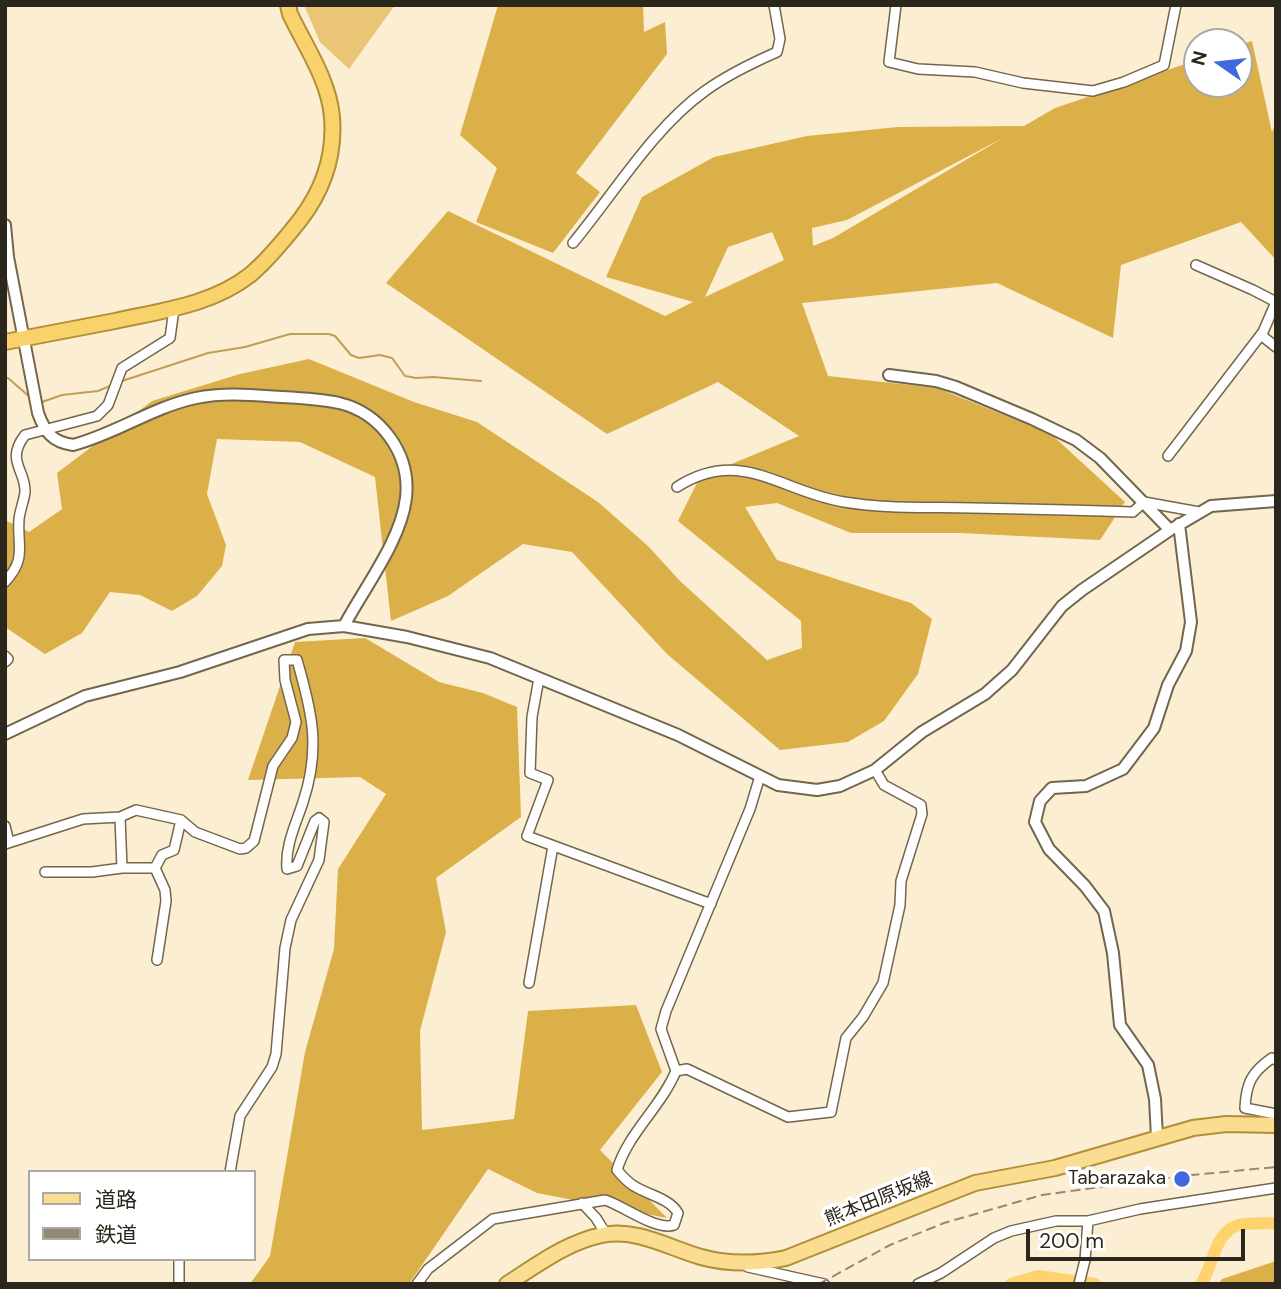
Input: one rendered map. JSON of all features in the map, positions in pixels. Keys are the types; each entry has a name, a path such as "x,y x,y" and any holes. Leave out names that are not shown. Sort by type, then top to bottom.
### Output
{"highway":[{"path":"5,342 174,309 205,299 250,275 269,256 307,210 328,168 332,143 332,115 326,87 288,5"}],"main road":[{"name":"熊本田原坂線","path":"507,1284 581,1240 606,1234 649,1238 729,1263 761,1264 786,1258 975,1184 1055,1168 1193,1128 1215,1125 1276,1125"}],"street":[{"path":"573,243 647,149 681,111 704,91 777,52 780,39 774,5"},
{"path":"896,5 889,62 918,69 975,72 1023,83 1093,91 1124,82 1164,65 1176,5"},
{"path":"5,225 8,257 38,413 44,429 62,444 73,445 193,398 234,394 340,403 361,412 388,434 404,463 406,500 389,546 344,626"},
{"path":"1168,456 1261,335 1276,303 1196,265"},
{"path":"5,582 16,570 20,554 19,520 25,490 15,460 21,440 25,435 44,429 97,416 108,405 122,368 170,338 174,309"},
{"path":"1261,335 1276,347"},
{"path":"889,375 936,381 956,387 1076,440 1100,458 1144,502 1174,527 1191,622 1186,651 1168,685 1154,728 1123,769 1086,786 1052,788 1040,801 1035,822 1049,849 1085,886 1104,911 1113,953 1121,1025 1148,1065 1156,1099 1157,1137"},
{"path":"677,487 692,477 738,469 845,502 893,507 1133,512 1144,502"},
{"path":"5,734 85,696 180,672 308,629 344,626 407,637 490,658 678,735 778,785 817,790 841,786 875,770 922,732 985,694 1012,670 1062,606 1174,527 1199,512 1221,504 1276,501"},
{"path":"1144,502 1199,512"},
{"path":"5,826 7,843 82,819 120,817 136,810 181,820 195,832 240,849 254,841 273,766 292,738 296,722 285,680 284,660 297,660 313,720 315,741 314,760 286,859 287,869 297,866 315,821 319,818 324,822 324,832 318,860 291,920 285,948 276,1054 272,1067 240,1116 230,1170"},
{"path":"539,678 531,717 530,773 548,780 527,836 711,904"},
{"path":"676,1071 687,1069 788,1117 831,1112 846,1038 863,1017 883,984 900,905 901,881 922,814 921,804 884,785 875,770"},
{"path":"417,1284 428,1269 493,1219 605,1200 657,1224 667,1227 674,1225 678,1213 675,1208 633,1185 617,1170 621,1156 665,1092 676,1071 661,1029 750,809 760,776"},
{"path":"120,817 122,868"},
{"path":"155,868 162,855 174,850 181,820"},
{"path":"529,982 553,846"},
{"path":"46,872 155,868"},
{"path":"155,868 165,890 166,901 157,960"},
{"path":"1276,1060 1272,1058 1257,1069 1248,1084 1245,1108 1276,1114"},
{"path":"918,1284 994,1238 1012,1231 1056,1221 1088,1221 1140,1209 1276,1188"},
{"path":"582,1203 606,1234"},
{"path":"1079,1284 1085,1260 1088,1221"},
{"path":"179,1261 180,1284"},
{"path":"729,1263 824,1284"}],"shaded area":[{"path":"304,5 395,5 349,69 320,42"},
{"path":"498,5 643,5 644,32 665,22 667,54 576,173 600,192 553,253 476,222 497,168 460,135"},
{"path":"1253,46 1272,132 1276,121 1276,260 1241,222 1121,265 1113,338 997,283 802,303 828,376 937,388 1051,434 1125,502 1100,540 960,533 851,533 777,503 745,507 777,560 911,603 932,619 918,674 884,721 848,742 780,750 667,654 572,552 523,544 448,596 391,621 375,477 300,442 217,439 207,494 226,545 222,566 197,596 172,611 140,595 110,592 82,633 45,654 5,627 5,520 29,532 62,509 57,473 152,401 240,374 309,359 414,402 477,422 598,502 767,660 802,648 801,621 678,521 700,477 799,436 718,382 607,434 386,283 448,211 665,316 693,302 606,277 642,197 714,157 807,136 898,127 1024,126 1055,108 1183,65 1183,98 1253,98","holes":["1003,138 833,238 813,246 812,228 847,220","772,232 784,260 705,297 728,247"]},
{"path":"365,638 439,682 483,693 517,707 521,817 436,878 446,932 420,1031 422,1130 514,1119 528,1011 636,1005 662,1072 600,1150 667,1218 537,1193 488,1169 409,1284 250,1284 270,1256 305,1052 334,949 338,869 386,794 360,777 248,780 295,642"},
{"path":"1276,1261 1276,1284 1219,1284 1222,1279"}],"waterway":[{"path":"122,381 208,353 245,347 290,334 335,336 351,355 359,358 380,355 392,358 405,376 481,381"},
{"path":"5,379 8,378 31,398"},
{"path":"42,402 62,395 98,391 110,386"},
{"path":"1201,1284 1218,1243 1229,1230 1244,1224 1276,1223"},
{"path":"1011,1284 1038,1276 1095,1284"}],"railway":[{"path":"819,1284 890,1245 944,1223 1042,1195 1182,1176 1276,1167"}],"place":[{"name":"Tabarazaka","path":"1182,1179"}]}
